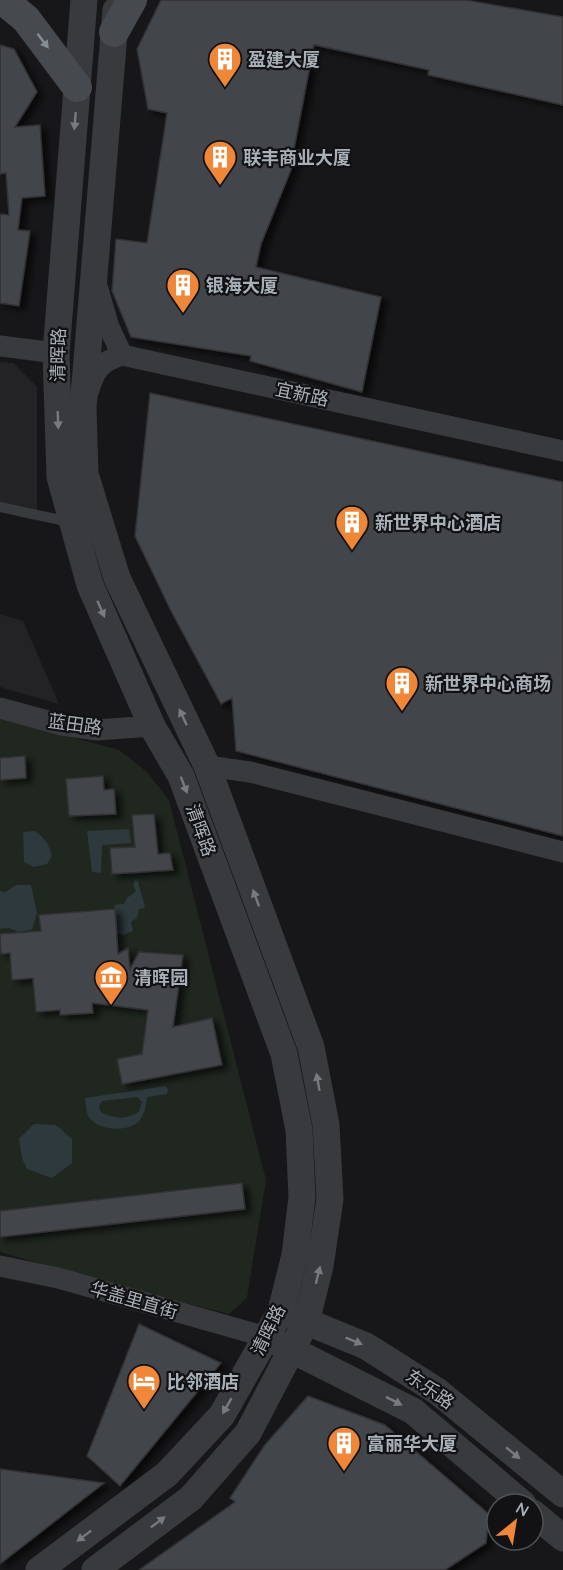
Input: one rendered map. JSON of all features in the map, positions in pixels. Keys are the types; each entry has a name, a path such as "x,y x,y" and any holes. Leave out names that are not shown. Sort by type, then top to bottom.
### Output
{"main road":[{"path":"3,0 26,19 77,87"},
{"path":"114,32 132,0"}],"street":[{"name":"清晖路","path":"39,1570 167,1474 222,1415 281,1311 295,1255 302,1197 299,1130 284,1054 182,776 152,726 90,585 60,477 56,353 84,0"},
{"name":"清晖路","path":"95,1570 191,1498 248,1433 306,1322 320,1266 330,1199 326,1125 311,1047 207,766 117,578 85,474 83,408 117,0"},
{"path":"83,408 94,374 107,360 122,354 109,327 94,276"},
{"path":"0,346 56,353"},
{"name":"宜新路","path":"122,354 563,451"},
{"name":"蓝田路","path":"0,708 62,725 97,730 152,726"},
{"path":"207,766 250,772 563,852"},
{"name":"华盖里直街","path":"0,1266 58,1278 266,1337"},
{"name":"东乐路","path":"281,1311 366,1346 437,1391 563,1494"},
{"name":"东乐路","path":"266,1337 413,1411 509,1492"},
{"path":"545,1523 563,1538"}],"lane":[{"path":"0,507 73,522"}],"shaded area":[{"path":"0,362 13,363 37,387 37,521 0,512"},
{"path":"0,614 23,621 59,704 0,687"},
{"name":"清晖园","path":"0,718 119,750 146,771 169,800 266,1180 247,1298 229,1314 120,1287 0,1252"},
{"path":"129,829 131,843 102,845 101,873 92,872 87,831"},
{"path":"35,831 46,842 52,856 47,864 34,867 24,862 23,832"},
{"path":"135,880 138,881 145,908 139,909 137,918 131,922 133,931 123,935 94,926 115,921 114,905 124,904 127,898 136,891 133,885"},
{"path":"16,885 31,885 37,913 32,930 18,932 9,928 0,929 0,891 6,892"},
{"path":"166,1086 168,1090 167,1094 147,1097 144,1112 135,1124 114,1129 93,1122 87,1113 85,1098","holes":["138,1097 142,1102 139,1112 125,1117 111,1116 101,1112 99,1106 102,1101"]},
{"path":"34,1124 56,1125 72,1139 72,1163 52,1178 27,1169 22,1158 19,1139"}],"building":[{"path":"161,0 466,0 563,17 563,105 428,75 429,70 314,45 294,149 299,150 261,244 256,267 381,297 362,392 250,361 251,356 131,337 112,291 116,239 147,243 167,113 148,109 137,49"},
{"path":"0,45 14,49 37,92 15,127 40,125 45,196 22,198 18,230 30,231 19,306 0,303 0,214 9,215 6,173 0,174"},
{"name":"新世界中心酒店","path":"150,393 563,482 563,836 236,751 232,698 221,704 171,611 135,536"},
{"path":"25,756 26,778 0,780 0,758"},
{"path":"103,776 104,790 114,789 116,814 69,816 66,779"},
{"path":"154,814 158,854 170,853 173,870 112,874 110,848 135,847 132,815"},
{"path":"115,909 118,954 128,948 130,969 139,952 183,955 173,1027 212,1018 222,1065 122,1084 117,1059 142,1054 148,1010 92,1003 93,1013 60,1015 60,1010 36,1012 33,978 12,980 10,953 1,954 0,934 41,931 39,915"},
{"path":"242,1183 245,1209 0,1237 0,1211"},
{"name":"比邻酒店","path":"139,1324 221,1363 120,1486 87,1456"},
{"name":"富丽华大厦","path":"308,1396 385,1425 485,1511 485,1544 445,1570 139,1570 235,1502 230,1498 264,1446"},
{"path":"0,1469 104,1483 0,1564"}],"place":[{"name":"盈建大厦","path":"225,88"},
{"name":"联丰商业大厦","path":"220,186"},
{"name":"银海大厦","path":"183,314"},
{"name":"新世界中心酒店","path":"352,551"},
{"name":"新世界中心商场","path":"402,712"},
{"name":"清晖园","path":"111,1006"},
{"name":"比邻酒店","path":"144,1410"},
{"name":"富丽华大厦","path":"344,1472"}]}
